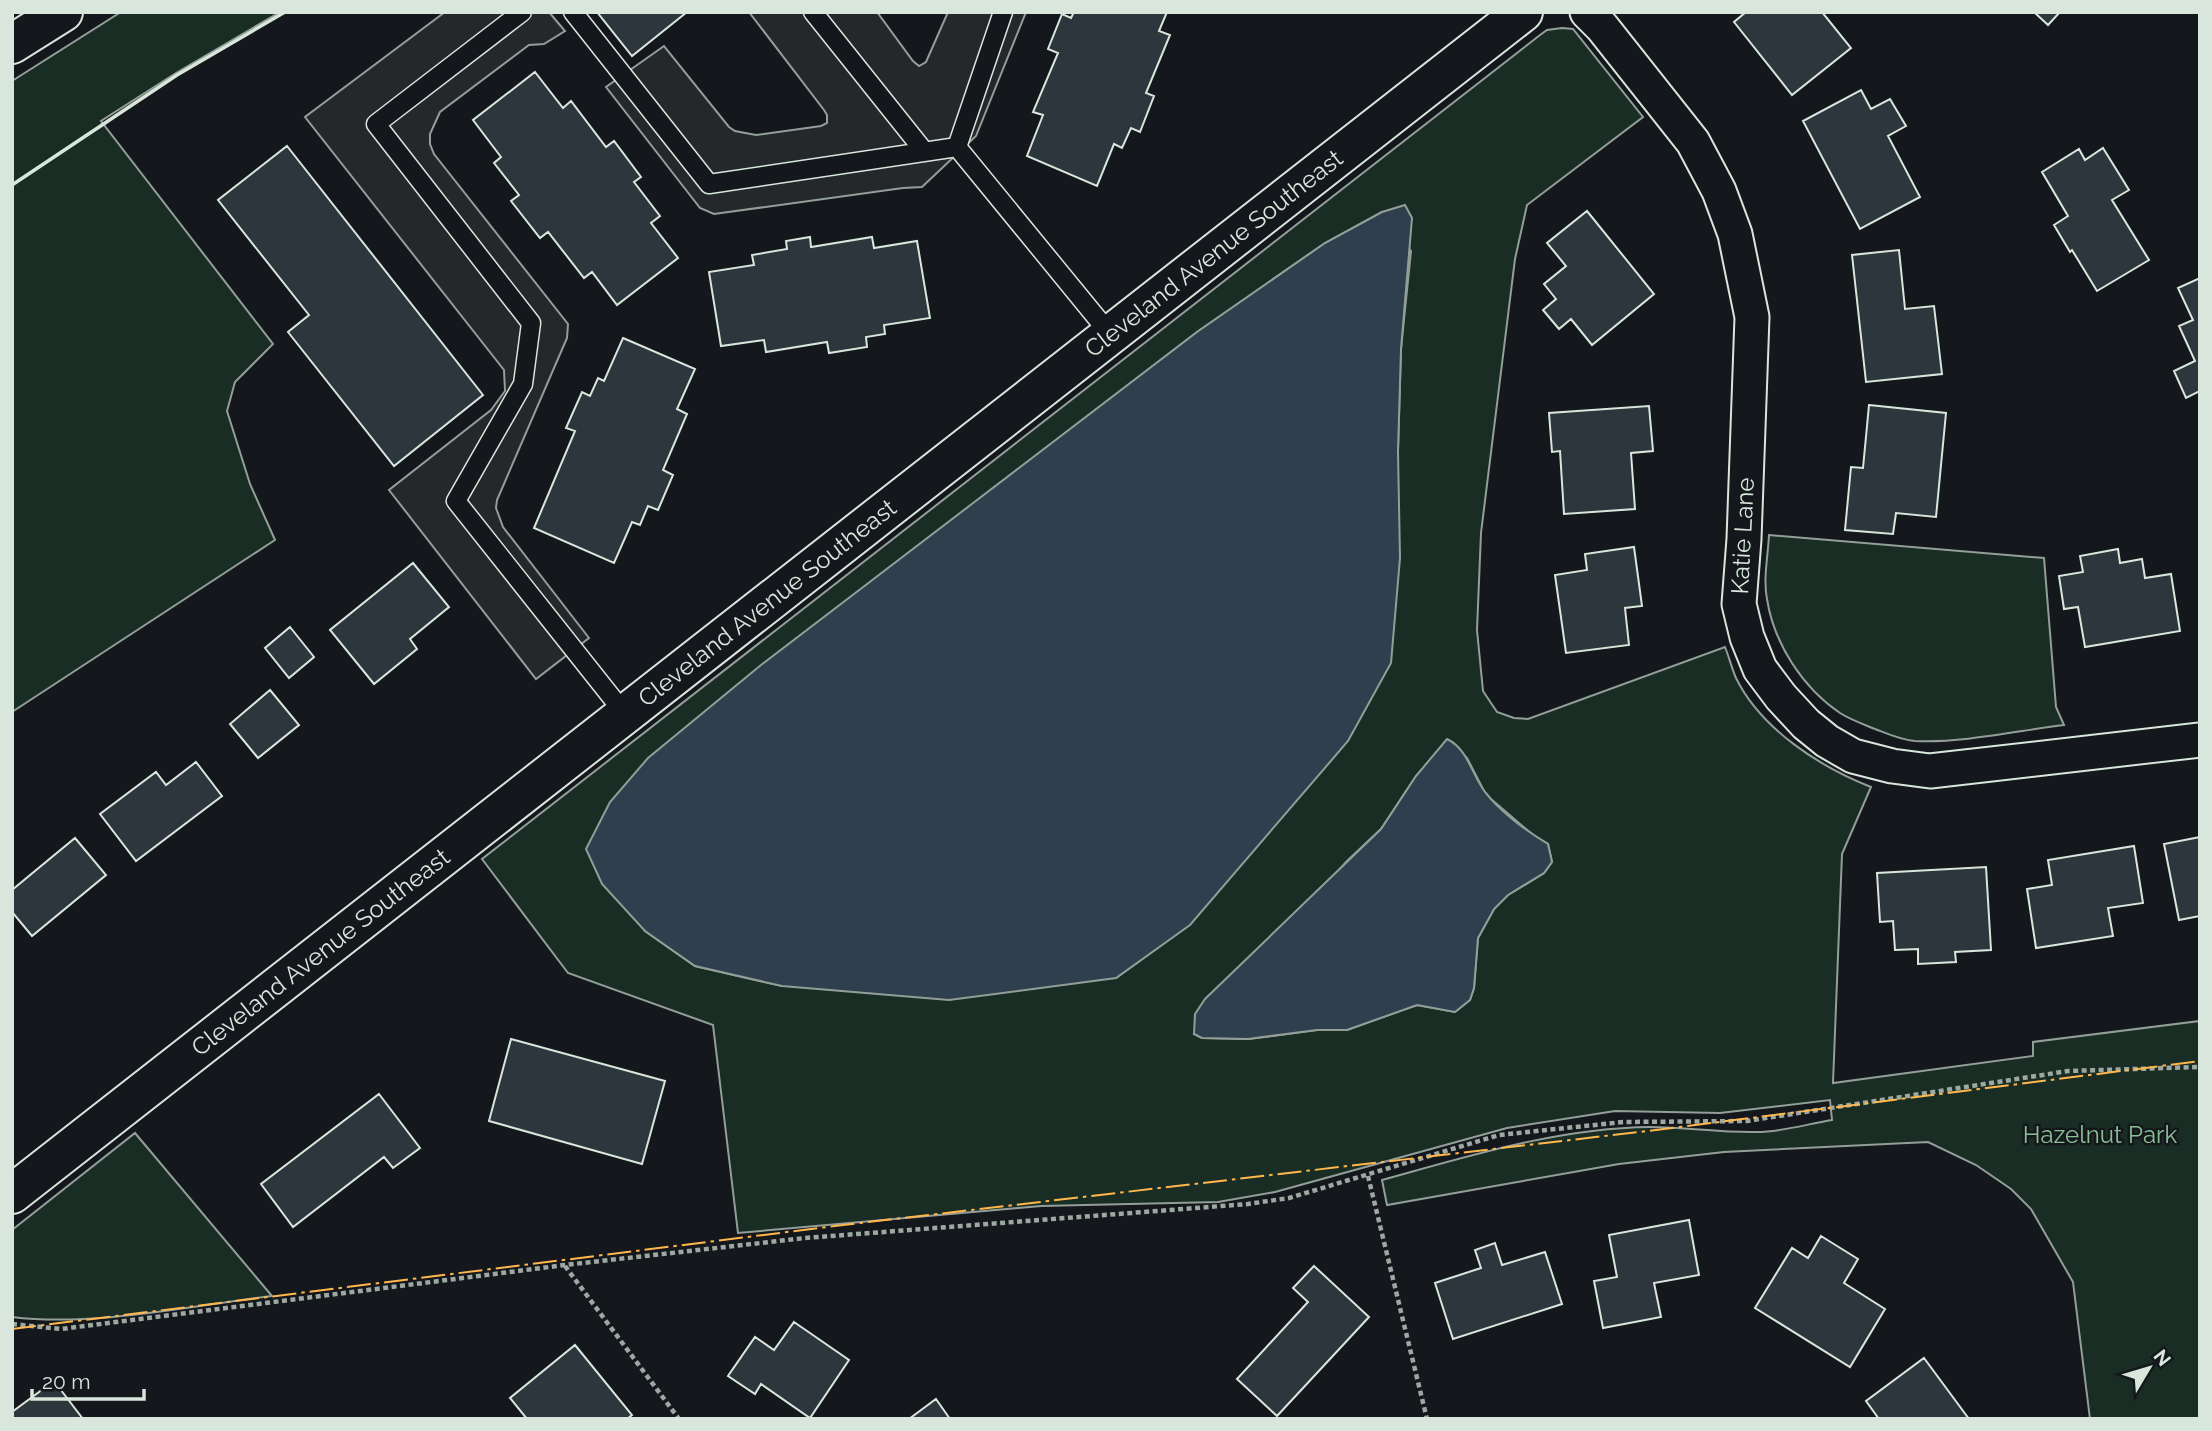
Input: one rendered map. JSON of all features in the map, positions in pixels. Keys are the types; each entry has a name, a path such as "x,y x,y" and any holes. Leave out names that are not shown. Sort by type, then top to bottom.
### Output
{"main road":[{"path":"12,44 63,12"},
{"name":"Cleveland Avenue Southeast","path":"12,1194 1523,12"}],"street":[{"name":"Katie Lane","path":"1587,12 1602,27 1693,142 1719,191 1735,233 1752,317 1739,604 1747,637 1760,669 1781,697 1806,724 1853,757 1930,771 2200,740"}],"lane":[{"path":"522,12 376,124 531,323 523,384 456,501 625,714"},
{"path":"573,12 709,184 957,147"},
{"path":"813,12 924,151"},
{"path":"957,147 1003,12"},
{"path":"957,147 1110,334"}],"path":[{"path":"12,1324 61,1329 565,1265 805,1238 1248,1204 1289,1198 1499,1135 1623,1122 1747,1121 2068,1071 2200,1067"},
{"path":"1368,1176 1427,1419"},
{"path":"565,1265 679,1419"}],"green space":[{"path":"121,12 280,12 101,121 273,344 235,382 227,411 250,484 275,540 12,712 12,81"},
{"name":"Hazelnut Park","path":"1573,29 1643,117 1527,205 1515,259 1481,533 1477,630 1483,691 1497,712 1514,718 1528,719 1725,647 1736,678 1747,697 1776,730 1832,769 1871,787 1842,854 1833,1083 2033,1056 2033,1042 2200,1021 2200,1419 2090,1419 2073,1282 2031,1209 2011,1189 1976,1165 1928,1142 1724,1152 1619,1164 1387,1205 1382,1180 1514,1145 1582,1132 1650,1127 1776,1131 1832,1120 1830,1100 1720,1113 1615,1111 1507,1128 1275,1192 1218,1202 1041,1206 738,1233 713,1025 568,973 482,859 1547,30","holes":["1382,212 1411,251 1401,349 1398,451 1267,833 1190,924 1116,978 782,986 695,966 645,931 979,499 1197,332 1325,243","1448,740 1467,758 1491,799 1534,836 1548,844 1552,862 1544,873 1508,895 1494,909 1478,938 1474,988 1470,1000 1455,1012 1417,1005 1347,1030 1317,1030 1248,1039 1202,1038 1194,1034 1347,861 1381,829 1416,776"]},
{"path":"1769,535 2044,558 2056,707 2064,725 1971,738 1915,741 1890,735 1840,713 1802,678 1776,632 1766,591"},
{"path":"135,1133 272,1296 109,1317 12,1317 12,1230"}],"shaded area":[{"path":"445,12 549,12 565,31 544,44 529,45 440,112 430,134 434,154 568,324 567,338 497,500 496,508 503,527 589,638 536,679 389,490 491,410 505,391 504,370 305,117"},
{"path":"749,12 877,12 919,66 926,62 948,12 1026,12 976,136 922,187 714,214 700,208 606,87 664,46 735,131 756,135 827,123 824,110"}],"water":[{"path":"1405,205 1412,218 1401,349 1398,451 1400,558 1391,663 1348,741 1190,925 1116,978 949,1000 782,986 695,966 645,931 602,884 586,849 610,802 648,758 761,665 1197,332 1325,243 1382,212"},
{"path":"1447,739 1460,749 1491,799 1514,821 1548,844 1552,862 1544,873 1508,895 1494,909 1478,938 1474,988 1470,1000 1455,1012 1417,1005 1347,1030 1317,1030 1248,1039 1202,1038 1194,1034 1195,1014 1205,999 1381,829 1416,776"}],"building":[{"path":"597,12 687,12 632,56"},
{"path":"1074,12 1167,12 1159,31 1170,35 1146,93 1154,96 1140,132 1131,128 1122,148 1114,144 1097,186 1027,156 1043,115 1033,112 1058,53 1048,49 1062,14 1071,18"},
{"path":"1746,12 1822,12 1851,48 1792,95 1734,22"},
{"path":"2034,12 2060,12 2048,25"},
{"path":"535,72 563,108 571,101 606,147 614,141 641,177 634,182 660,216 651,223 678,258 617,305 592,272 584,278 548,232 540,238 511,201 519,195 494,163 501,157 473,120"},
{"path":"1861,90 1871,109 1890,99 1906,126 1888,136 1920,197 1860,229 1803,121"},
{"path":"287,146 483,395 394,466 288,332 309,315 218,200"},
{"path":"2103,148 2129,190 2112,200 2149,260 2097,291 2054,225 2068,216 2042,172 2079,149 2085,160"},
{"path":"1587,211 1654,294 1592,345 1571,319 1559,329 1543,310 1556,299 1544,284 1566,266 1547,243"},
{"path":"810,237 811,247 872,237 874,248 917,241 930,318 884,325 885,334 866,337 867,347 829,353 827,342 766,352 764,340 721,346 709,272 754,265 752,255 787,249 786,241"},
{"path":"1899,250 1905,309 1934,306 1942,374 1866,382 1852,255"},
{"path":"2200,278 2200,391 2186,398 2174,371 2195,361 2179,326 2193,320 2178,288"},
{"path":"623,338 695,369 677,409 687,414 663,470 673,475 658,510 648,506 640,525 632,522 614,563 534,528 575,431 566,428 582,392 590,396 598,378 604,381"},
{"path":"1869,405 1946,413 1936,517 1896,513 1893,534 1845,530 1851,467 1863,468"},
{"path":"1649,406 1653,451 1631,453 1635,509 1564,514 1560,451 1552,452 1549,413"},
{"path":"1634,547 1642,606 1625,608 1629,645 1566,653 1555,575 1587,570 1585,554"},
{"path":"2118,549 2120,563 2142,559 2145,578 2171,574 2180,631 2085,647 2078,607 2064,609 2059,576 2083,572 2080,556"},
{"path":"413,563 449,607 410,639 417,649 374,684 330,630"},
{"path":"290,627 314,657 289,678 265,648"},
{"path":"270,690 299,725 258,758 230,724"},
{"path":"196,762 222,796 136,861 100,814 156,772 166,785"},
{"path":"2200,837 2200,916 2179,920 2164,844"},
{"path":"75,838 106,875 32,936 12,912 12,890"},
{"path":"2134,846 2143,903 2108,908 2113,936 2036,948 2027,889 2052,885 2048,860"},
{"path":"1986,867 1991,950 1955,952 1956,962 1918,964 1918,949 1895,950 1893,921 1880,922 1877,873"},
{"path":"511,1039 665,1081 642,1164 489,1121"},
{"path":"379,1094 420,1148 393,1168 384,1157 293,1227 261,1184"},
{"path":"1689,1220 1699,1275 1654,1283 1661,1317 1603,1328 1594,1281 1617,1277 1609,1235"},
{"path":"1821,1236 1858,1259 1844,1283 1885,1309 1850,1367 1755,1308 1792,1248 1808,1258"},
{"path":"1495,1243 1502,1265 1545,1252 1562,1304 1453,1339 1435,1283 1481,1268 1475,1250"},
{"path":"1314,1266 1369,1317 1277,1416 1237,1379 1308,1302 1293,1288"},
{"path":"794,1322 849,1360 810,1418 761,1384 755,1394 728,1376 755,1337 774,1350"},
{"path":"575,1345 632,1415 627,1419 527,1419 510,1398"},
{"path":"1924,1358 1969,1419 1879,1419 1866,1401"},
{"path":"54,1381 83,1419 12,1419 12,1412"},
{"path":"936,1399 950,1419 909,1419"}],"wall":[{"path":"12,185 177,75 285,12"}],"power":[{"path":"12,1329 843,1225 1656,1130 2200,1061"}]}
